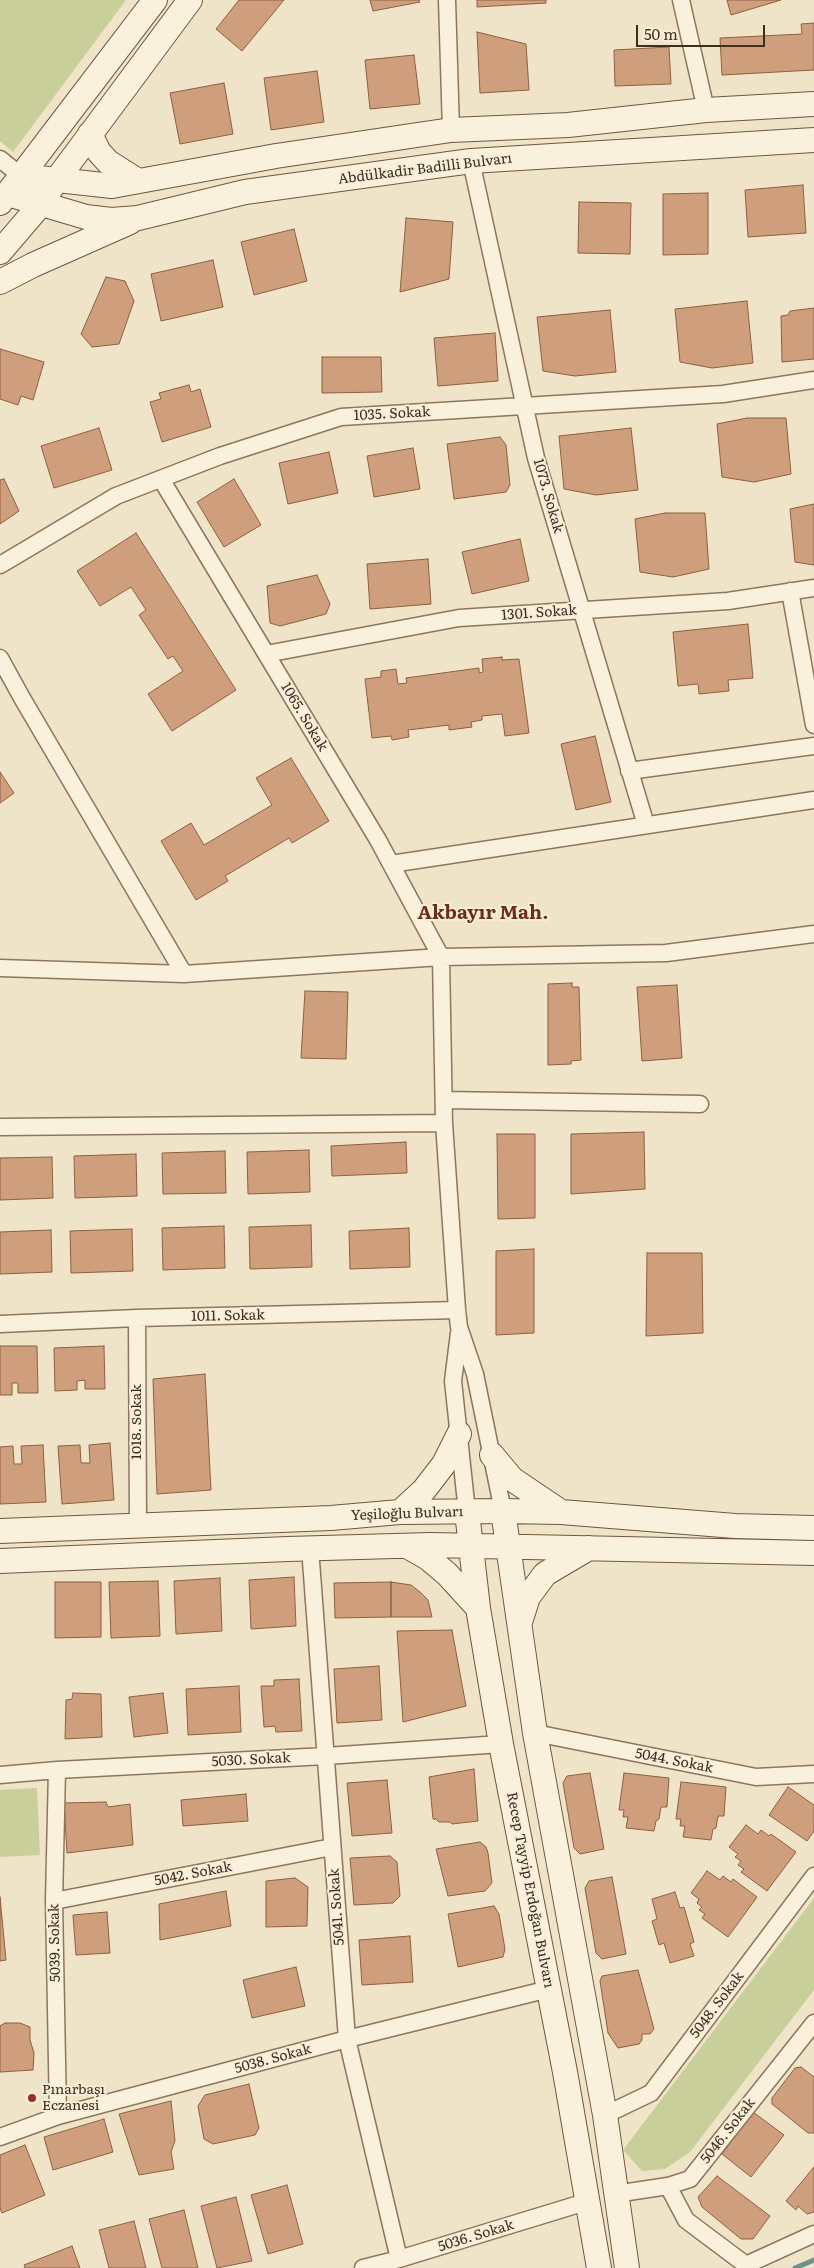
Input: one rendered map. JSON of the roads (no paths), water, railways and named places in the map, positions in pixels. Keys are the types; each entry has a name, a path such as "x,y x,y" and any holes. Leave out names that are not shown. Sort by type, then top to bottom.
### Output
{"main road":[{"path":"10,191 155,0"},
{"path":"0,252 41,204 90,134 190,0"},
{"path":"10,191 55,182 112,186 276,156 451,130 568,125 706,110 814,104"},
{"path":"90,134 99,152 108,162 138,181"},
{"name":"Abdülkadir Badilli Bulvarı","path":"10,191 41,204 86,217 111,220 141,217 246,192 471,161 814,140"},
{"path":"0,282 33,265 141,217"},
{"path":"400,1512 424,1490 444,1464 459,1434"},
{"path":"492,1455 512,1479 561,1512"},
{"path":"503,1511 536,1733 605,2115 627,2268"},
{"name":"Yeşiloğlu Bulvarı","path":"0,1531 331,1518 400,1512 503,1511 561,1512 735,1526 814,1528"},
{"name":"Recep Tayyip Erdoğan Bulvarı","path":"467,1512 478,1608 501,1744 589,2201 599,2268"},
{"path":"407,1546 428,1558 447,1574 478,1608"},
{"path":"0,1561 310,1548 407,1546 507,1546 814,1553"},
{"path":"519,1626 528,1597 545,1574 589,1548"}],"street":[{"path":"448,0 451,130"},
{"path":"682,0 706,110"},
{"path":"0,159 10,191"},
{"name":"1073. Sokak","path":"471,161 524,407 581,610 646,825"},
{"name":"1035. Sokak","path":"0,565 116,496 220,456 341,417 723,394 814,380"},
{"name":"1065. Sokak","path":"161,479 391,864 441,957"},
{"name":"1301. Sokak","path":"266,654 460,618 728,600 814,588"},
{"path":"790,591 814,725"},
{"path":"0,658 5,677 184,974"},
{"path":"629,771 814,746"},
{"path":"391,864 814,800"},
{"path":"0,968 184,974 441,957 666,954 814,934"},
{"path":"441,957 444,1123 457,1310 459,1327 475,1374 503,1511"},
{"path":"444,1100 700,1104"},
{"path":"0,1127 444,1123"},
{"name":"1011. Sokak","path":"0,1324 137,1318 457,1310"},
{"name":"1018. Sokak","path":"137,1318 138,1526"},
{"path":"459,1327 453,1381 467,1512"},
{"name":"5041. Sokak","path":"310,1548 347,2040 399,2260"},
{"name":"5044. Sokak","path":"536,1733 756,1777 814,1774"},
{"name":"5030. Sokak","path":"0,1775 501,1744"},
{"name":"5039. Sokak","path":"58,1770 54,1901 58,2116"},
{"name":"5042. Sokak","path":"54,1901 332,1847"},
{"name":"5048. Sokak","path":"605,2115 651,2093 814,1876"},
{"name":"5038. Sokak","path":"0,2136 58,2116 549,1989"},
{"name":"5046. Sokak","path":"615,2194 668,2186 690,2179 814,2023"},
{"path":"668,2186 686,2220 746,2265 814,2234"},
{"name":"5036. Sokak","path":"364,2268 399,2260 589,2201"}],"waterway":[{"path":"795,2268 814,2260"}],"place":[{"name":"Pınarbaşı Eczanesi","path":"32,2098"}],"district":[{"name":"Akbayır Mah.","path":"483,913"}]}
